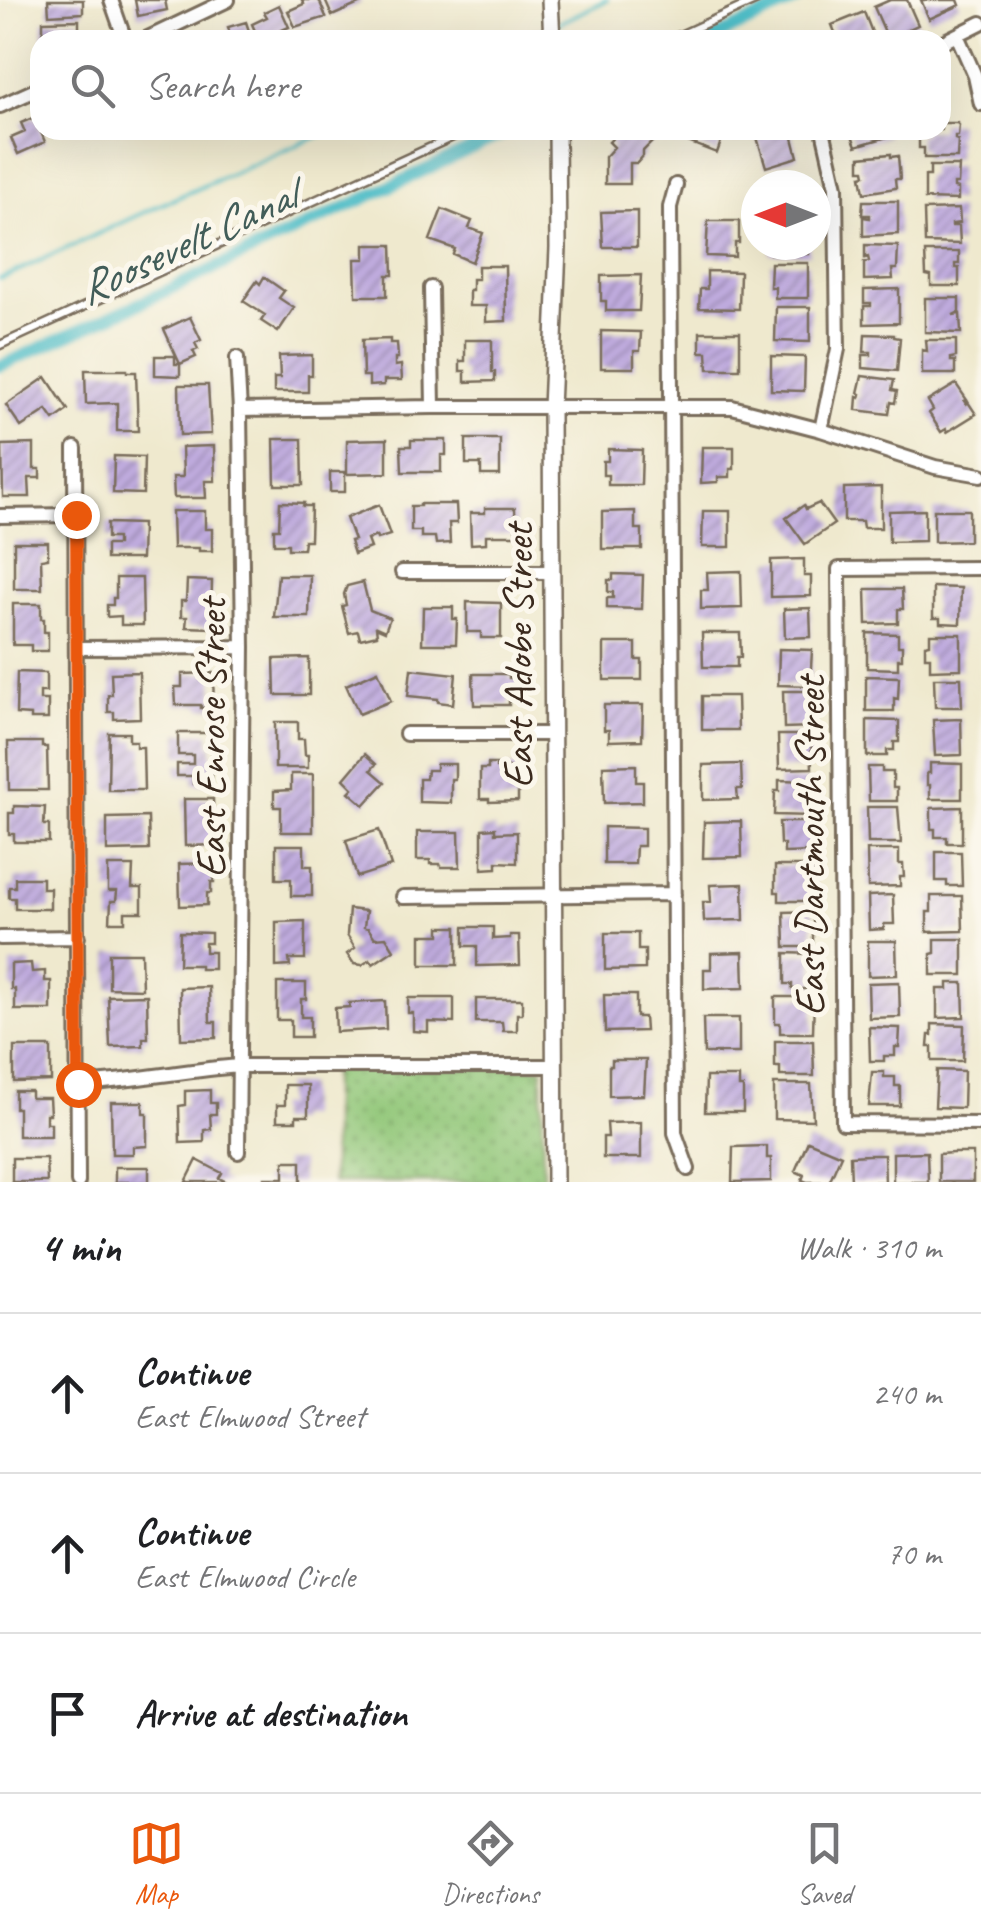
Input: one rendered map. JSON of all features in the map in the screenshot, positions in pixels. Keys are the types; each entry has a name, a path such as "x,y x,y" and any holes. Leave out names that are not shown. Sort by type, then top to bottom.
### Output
{"street":[{"path":"111,0 122,30"},
{"path":"165,30 228,0"},
{"path":"550,0 552,30"},
{"path":"951,38 981,23"},
{"path":"957,35 975,76 981,104"},
{"path":"0,106 30,92"},
{"name":"East Adobe Street","path":"556,140 558,248 551,408 556,1182"},
{"path":"820,430 838,350 836,187 824,140"},
{"path":"676,185 670,207 675,1133 688,1169"},
{"path":"431,288 433,407"},
{"name":"East Enrose Street","path":"237,358 244,646 238,1152"},
{"path":"240,410 732,407 935,467 981,474"},
{"path":"75,448 78,1182"},
{"path":"0,516 76,515"},
{"name":"East Dartmouth Street","path":"981,568 839,568 843,1123 981,1124"},
{"path":"402,572 551,572"},
{"path":"77,648 244,646"},
{"path":"406,734 552,734"},
{"path":"403,898 674,894"},
{"path":"0,938 78,938"},
{"path":"78,1084 126,1082 195,1069 240,1066 555,1066"}],"lane":[{"path":"690,30 757,0"},
{"path":"0,344 446,140"}],"green space":[{"path":"542,1068 543,1182 332,1182 332,1070"}],"building":[{"path":"48,0 83,0 83,13 49,15"},
{"path":"135,0 165,0 167,10 138,16"},
{"path":"302,0 319,0 326,17 295,27 288,11 304,4"},
{"path":"325,0 360,0 361,3 332,16"},
{"path":"890,0 907,0 918,25 907,30 884,30 874,7"},
{"path":"921,0 958,0 960,5 929,19"},
{"path":"279,5 289,27 255,30 252,24 267,17 264,12"},
{"path":"864,12 871,30 834,30 832,25"},
{"path":"79,20 79,30 43,30 43,21"},
{"path":"246,22 249,30 229,30 228,27"},
{"path":"30,119 30,140 45,142 18,154 11,138 25,132 21,123"},
{"path":"951,123 959,125 955,136 957,158 924,158 924,148 919,148 919,140 951,140"},
{"path":"683,140 722,140 717,153"},
{"path":"758,140 794,140 798,157 766,167"},
{"path":"854,140 877,140 856,146"},
{"path":"653,141 637,163 630,163 630,184 605,184 605,157 614,147 609,142"},
{"path":"898,156 900,179 895,179 896,188 864,193 860,157"},
{"path":"930,166 959,166 958,184 954,184 958,200 925,199 925,176 930,176"},
{"path":"863,201 898,201 898,234 863,236 863,217 870,215 862,215"},
{"path":"442,209 472,221 469,228 483,233 472,262 453,254 455,249 430,240"},
{"path":"959,209 960,223 952,226 959,226 960,244 925,243 924,210"},
{"path":"637,211 637,247 603,247 601,212"},
{"path":"708,221 739,221 735,257 706,256"},
{"path":"365,245 392,245 393,275 387,275 387,296 356,296 355,259 365,259"},
{"path":"865,245 898,246 893,279 864,280 864,262 869,261 865,258"},
{"path":"925,252 959,252 955,268 959,268 959,286 931,286 931,276 926,275"},
{"path":"771,263 808,263 808,298 775,298 775,287 770,287"},
{"path":"478,266 505,266 506,321 486,322 486,306 469,306 469,290 472,279 478,279"},
{"path":"707,271 740,272 739,309 699,308 700,289 707,289"},
{"path":"641,275 639,311 606,311 606,301 601,301 601,276"},
{"path":"264,277 284,291 279,298 294,308 278,332 261,321 265,315 243,301"},
{"path":"899,289 899,323 864,324 864,306 871,303 864,303 864,290"},
{"path":"925,298 959,298 959,312 953,315 960,314 961,333 925,332"},
{"path":"776,307 810,307 810,342 775,341"},
{"path":"190,317 201,340 195,343 196,357 180,364 164,329"},
{"path":"601,331 641,332 640,351 634,351 634,368 601,368"},
{"path":"700,332 740,332 740,369 708,369 707,352 700,352"},
{"path":"865,334 900,338 897,371 863,368 863,355 871,355 864,352"},
{"path":"390,339 390,343 397,343 395,366 401,365 402,380 384,380 384,385 369,386 369,376 363,376 362,340"},
{"path":"465,340 492,340 495,381 465,382 460,361 465,361"},
{"path":"926,340 956,340 956,357 951,358 955,361 955,374 922,374"},
{"path":"312,355 308,392 274,392 274,378 280,378 279,356"},
{"path":"155,356 175,356 180,376 155,375"},
{"path":"771,356 805,357 804,391 771,390"},
{"path":"85,370 136,372 138,431 117,431 117,403 86,404"},
{"path":"862,376 894,380 892,390 897,391 889,414 856,410"},
{"path":"46,377 68,410 54,420 47,410 21,427 6,405"},
{"path":"956,384 976,414 941,432 929,413 933,410 928,401"},
{"path":"179,385 208,385 211,434 180,435"},
{"path":"274,439 302,439 303,485 275,485"},
{"path":"387,439 387,473 347,474 347,440"},
{"path":"466,439 500,439 500,475 481,475 481,464 466,464"},
{"path":"411,440 446,440 441,472 402,472 401,446 411,446"},
{"path":"34,444 34,469 40,469 40,478 29,478 30,497 3,497 2,445"},
{"path":"214,446 215,481 205,481 206,498 174,498 173,477 183,477 182,447"},
{"path":"702,447 734,447 730,477 701,483"},
{"path":"608,449 642,450 641,485 608,485 603,461 608,461"},
{"path":"114,456 144,457 143,494 113,493"},
{"path":"330,472 345,472 345,492 330,492"},
{"path":"881,487 881,528 863,528 862,521 844,521 844,488"},
{"path":"280,502 311,506 310,540 304,540 303,549 274,544"},
{"path":"819,503 834,524 805,544 786,518 804,505 806,509"},
{"path":"456,504 457,523 449,523 450,543 436,544 435,537 421,537 421,531 411,531 411,506"},
{"path":"379,505 390,535 367,540 370,548 354,554 350,541 354,540 346,518"},
{"path":"485,508 515,508 516,535 486,535 486,543 471,544 470,513 485,513"},
{"path":"925,510 925,541 889,542 889,511"},
{"path":"934,510 969,510 969,541 934,542"},
{"path":"172,511 205,511 205,529 212,529 212,551 173,548"},
{"path":"635,511 635,529 642,529 642,549 602,549 602,512"},
{"path":"703,511 730,511 730,547 702,547"},
{"path":"107,523 142,524 141,559 106,559 106,545 117,545 117,538 107,538"},
{"path":"14,542 48,542 48,558 41,559 42,589 14,589"},
{"path":"804,559 804,576 811,576 811,596 771,597 771,560"},
{"path":"741,571 742,608 701,609 701,590 708,590 707,572"},
{"path":"613,574 643,575 642,609 607,608 607,598 613,598 613,592 608,592 608,580 613,580"},
{"path":"278,575 310,575 309,617 274,617"},
{"path":"116,578 142,578 143,625 121,625 121,616 107,617 107,605 113,605 116,598"},
{"path":"187,580 212,581 211,628 186,627 187,617 181,617"},
{"path":"363,582 370,610 390,618 385,631 376,627 377,635 360,639 358,631 349,633 342,606 346,605 347,586"},
{"path":"933,587 961,588 960,624 940,623 940,618 933,618"},
{"path":"866,589 902,589 903,609 898,609 898,623 867,624"},
{"path":"467,602 501,603 501,638 481,638 481,632 467,632"},
{"path":"13,604 41,604 48,651 31,651 31,645 13,645"},
{"path":"423,607 453,607 453,619 457,619 456,644 422,644"},
{"path":"810,608 811,637 785,638 784,609"},
{"path":"702,633 740,633 741,657 737,657 737,667 703,667"},
{"path":"867,633 898,634 902,659 898,659 898,669 867,668"},
{"path":"930,634 961,634 961,669 930,670 925,645 930,644"},
{"path":"604,643 636,643 636,660 642,660 642,680 604,680"},
{"path":"779,649 812,650 810,686 778,685"},
{"path":"309,658 309,695 275,695 274,659"},
{"path":"411,669 456,674 453,704 408,696"},
{"path":"378,671 391,701 359,714 346,685"},
{"path":"17,672 46,673 46,692 40,692 40,700 48,700 48,719 16,714"},
{"path":"139,672 140,718 114,719 114,712 108,712 111,673"},
{"path":"213,673 214,708 176,705 175,687 182,687 182,674"},
{"path":"473,674 528,678 528,691 509,691 509,705 474,705"},
{"path":"866,676 899,677 894,711 866,711"},
{"path":"934,678 961,678 962,707 935,707"},
{"path":"783,691 811,691 812,727 784,728"},
{"path":"702,696 737,696 738,730 702,730"},
{"path":"604,705 643,705 642,740 609,741 609,730 604,730"},
{"path":"961,719 962,755 935,756 933,720"},
{"path":"867,720 899,721 899,742 894,742 894,750 887,750 887,756 867,756"},
{"path":"275,722 298,722 298,739 304,739 308,768 275,768"},
{"path":"109,733 129,733 129,741 143,747 144,790 108,790"},
{"path":"178,733 209,733 212,784 193,784 193,776 177,776 177,764 193,764 193,755 178,755"},
{"path":"778,735 811,735 812,768 779,769"},
{"path":"8,742 42,742 42,747 47,747 48,790 9,790"},
{"path":"365,754 376,764 371,770 385,782 364,805 349,792 353,788 344,779"},
{"path":"930,763 962,764 962,799 930,799"},
{"path":"436,764 455,764 451,803 419,802 419,779 426,779 427,770 436,770"},
{"path":"488,764 496,764 496,768 518,767 518,801 480,799 480,769 488,769"},
{"path":"741,764 742,789 737,789 738,799 703,800 703,765"},
{"path":"636,765 636,782 643,782 643,802 604,803 603,766"},
{"path":"868,767 893,772 897,801 869,801"},
{"path":"291,774 313,774 313,832 281,832 281,807 274,807 274,791 291,790"},
{"path":"779,780 812,781 812,816 774,815"},
{"path":"184,799 213,799 214,845 185,846"},
{"path":"14,806 45,807 44,825 49,825 49,842 14,842 14,834 9,834 9,813 14,813"},
{"path":"867,807 898,807 901,843 868,843"},
{"path":"962,807 962,843 947,843 947,837 935,837 931,808"},
{"path":"148,817 149,850 107,851 107,818"},
{"path":"741,821 742,857 703,858 704,822"},
{"path":"779,822 812,822 812,852 784,853"},
{"path":"604,827 644,828 644,846 636,846 635,864 604,864"},
{"path":"495,828 495,833 517,832 517,863 497,862 497,868 482,869 482,829"},
{"path":"379,830 391,866 357,877 346,840"},
{"path":"417,832 459,832 460,867 441,867 430,864 430,860 417,860"},
{"path":"276,845 304,845 304,866 312,866 312,896 291,896 291,879 276,879"},
{"path":"867,850 899,850 904,877 900,877 900,886 868,887"},
{"path":"936,852 961,852 962,886 936,881"},
{"path":"214,863 214,882 211,893 207,893 207,905 180,906 179,864"},
{"path":"108,866 133,866 132,888 142,888 142,912 125,912 125,922 110,922 111,901 116,901 117,891 108,891"},
{"path":"775,866 815,866 813,901 779,901"},
{"path":"15,878 42,878 42,888 50,888 50,909 15,909 9,887 15,887"},
{"path":"743,884 744,920 704,921 703,902 711,902 710,885"},
{"path":"893,895 894,924 869,930 868,896"},
{"path":"931,896 962,896 963,931 927,932"},
{"path":"349,909 366,911 364,927 375,938 386,937 394,950 373,964 370,960 354,964 347,954 355,948 347,935"},
{"path":"813,911 813,947 785,947 784,912"},
{"path":"305,921 305,959 289,959 290,966 276,967 276,922"},
{"path":"440,927 457,927 457,965 421,965 421,935 440,935"},
{"path":"464,927 493,927 493,939 519,935 520,965 477,966 477,946 464,946"},
{"path":"180,932 211,933 211,943 205,943 205,952 214,952 214,969 179,965"},
{"path":"605,933 638,933 638,950 645,950 645,969 605,970"},
{"path":"935,939 963,939 963,975 931,975"},
{"path":"868,941 896,941 897,975 868,976"},
{"path":"743,952 744,988 704,989 704,969 711,969 711,953"},
{"path":"109,953 141,953 142,989 109,988"},
{"path":"785,953 813,954 814,989 792,989 792,984 785,984"},
{"path":"31,963 32,972 45,971 45,981 51,981 51,1010 15,1010 11,964"},
{"path":"899,982 900,1017 869,1018 868,983"},
{"path":"277,983 306,983 301,1017 310,1017 310,1037 291,1037 291,1020 277,1020"},
{"path":"948,983 963,983 964,1017 937,1018 937,989 948,989"},
{"path":"209,987 210,1022 216,1022 216,1038 181,1039 180,988"},
{"path":"147,995 148,1038 143,1038 143,1046 110,1047 108,996"},
{"path":"604,995 636,995 636,1017 644,1017 645,1031 605,1032"},
{"path":"775,997 814,997 813,1033 780,1033 780,1023 775,1023"},
{"path":"408,998 454,998 454,1023 428,1022 428,1032 413,1031"},
{"path":"476,999 522,999 517,1031 503,1031 502,1022 476,1022"},
{"path":"385,1001 386,1029 336,1032 335,1008 350,1007 349,1003"},
{"path":"703,1018 739,1018 739,1053 704,1053"},
{"path":"932,1024 964,1025 963,1061 932,1061 932,1047 928,1047"},
{"path":"869,1027 900,1028 895,1056 870,1061"},
{"path":"775,1041 813,1041 814,1076 780,1076 780,1067 775,1067"},
{"path":"14,1047 51,1047 51,1081 14,1082"},
{"path":"612,1060 646,1060 644,1095 609,1096"},
{"path":"937,1070 964,1071 963,1108 935,1107"},
{"path":"872,1072 895,1077 895,1086 900,1086 900,1106 869,1106"},
{"path":"706,1077 739,1077 743,1112 705,1112"},
{"path":"774,1084 811,1084 813,1120 774,1119"},
{"path":"285,1085 308,1085 308,1116 296,1116 296,1121 277,1121 277,1105 285,1105"},
{"path":"210,1090 210,1103 216,1103 216,1114 210,1114 211,1129 204,1130 204,1142 180,1143 179,1106 185,1105 185,1091"},
{"path":"15,1091 31,1091 31,1098 49,1098 46,1123 51,1123 51,1136 18,1136"},
{"path":"111,1102 143,1102 147,1146 133,1147 133,1154 112,1154"},
{"path":"641,1122 641,1158 603,1158 607,1123"},
{"path":"808,1141 841,1155 829,1182 807,1182 802,1180 804,1175 795,1171"},
{"path":"767,1146 771,1181 732,1182 733,1147"},
{"path":"927,1152 928,1182 893,1182 893,1153"},
{"path":"973,1153 973,1182 939,1182 939,1154"},
{"path":"884,1155 885,1182 851,1182 850,1156"},
{"path":"12,1158 46,1158 47,1182 12,1182"},
{"path":"197,1160 222,1173 219,1178 227,1182 186,1182"},
{"path":"284,1161 301,1161 301,1182 265,1182 265,1178 284,1178"},
{"path":"115,1167 149,1167 149,1182 115,1182"}],"waterway":[{"path":"555,25 607,0"},
{"name":"Roosevelt Canal","path":"731,30 797,0"},
{"path":"0,279 309,140"},
{"name":"Roosevelt Canal","path":"0,366 490,140"}],"route":[{"path":"76,515 78,1084"}]}
